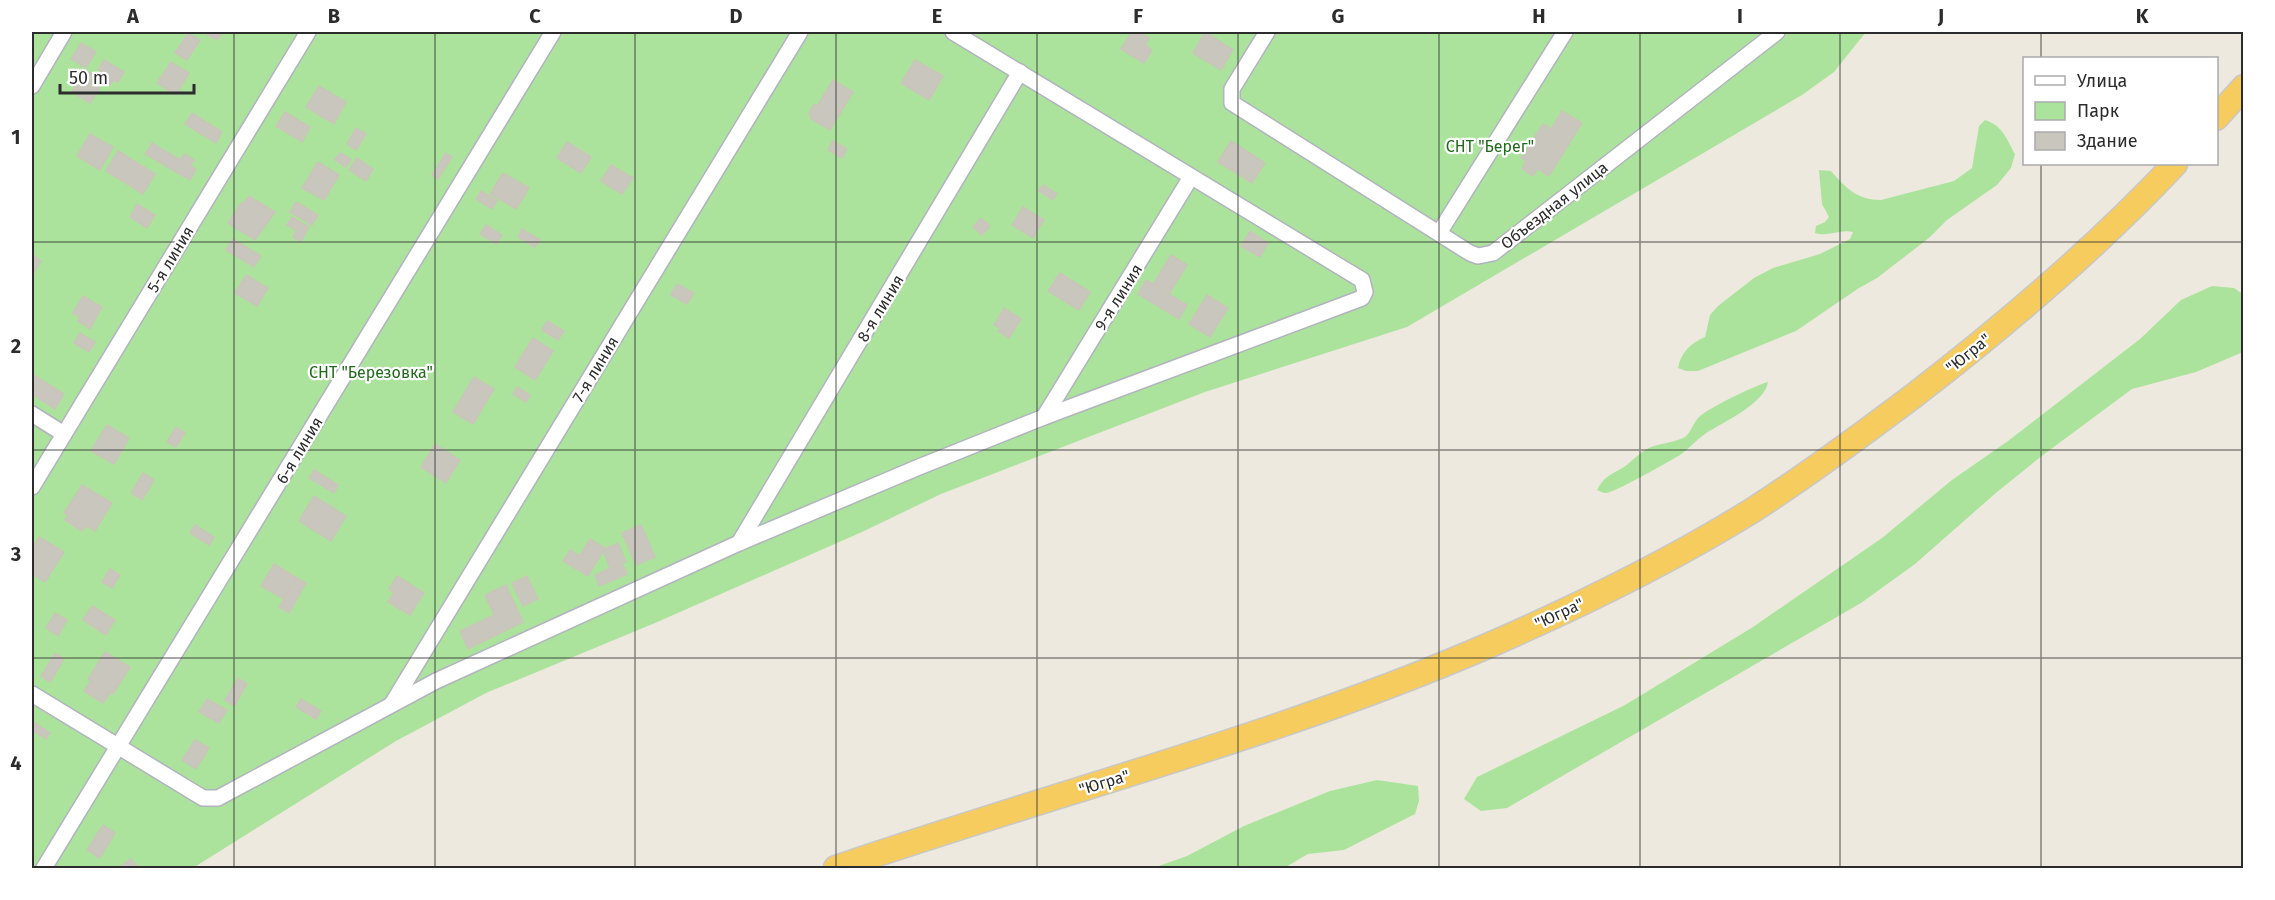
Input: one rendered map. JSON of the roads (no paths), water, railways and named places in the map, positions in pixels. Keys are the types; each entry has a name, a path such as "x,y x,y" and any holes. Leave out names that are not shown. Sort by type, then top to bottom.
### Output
{"highway":[{"path":"2218,117 2244,87"},
{"name":"\"Югра\"","path":"836,868 1200,752 1334,706 1494,643 1638,575 1752,511 1817,467 1912,397 2030,302 2111,229 2174,165"}],"street":[{"path":"32,86 64,32"},
{"name":"5-я линия","path":"32,487 308,32"},
{"name":"6-я линия","path":"44,868 553,32"},
{"name":"7-я линия","path":"391,706 800,32"},
{"path":"32,694 203,798 218,798 488,657 740,543 1044,417 1362,298 1365,292 1362,280 953,32"},
{"name":"Объездная улица","path":"1267,32 1235,82 1231,96 1232,103 1478,256 1493,253 1777,32"},
{"path":"1439,233 1565,32"},
{"name":"8-я линия","path":"740,543 1020,72"},
{"name":"9-я линия","path":"1044,417 1191,177"},
{"path":"32,414 64,434"}],"park label":[{"name":"СНТ \"Берег\"","path":"1490,146"},
{"name":"СНТ \"Березовка\"","path":"371,372"}]}
